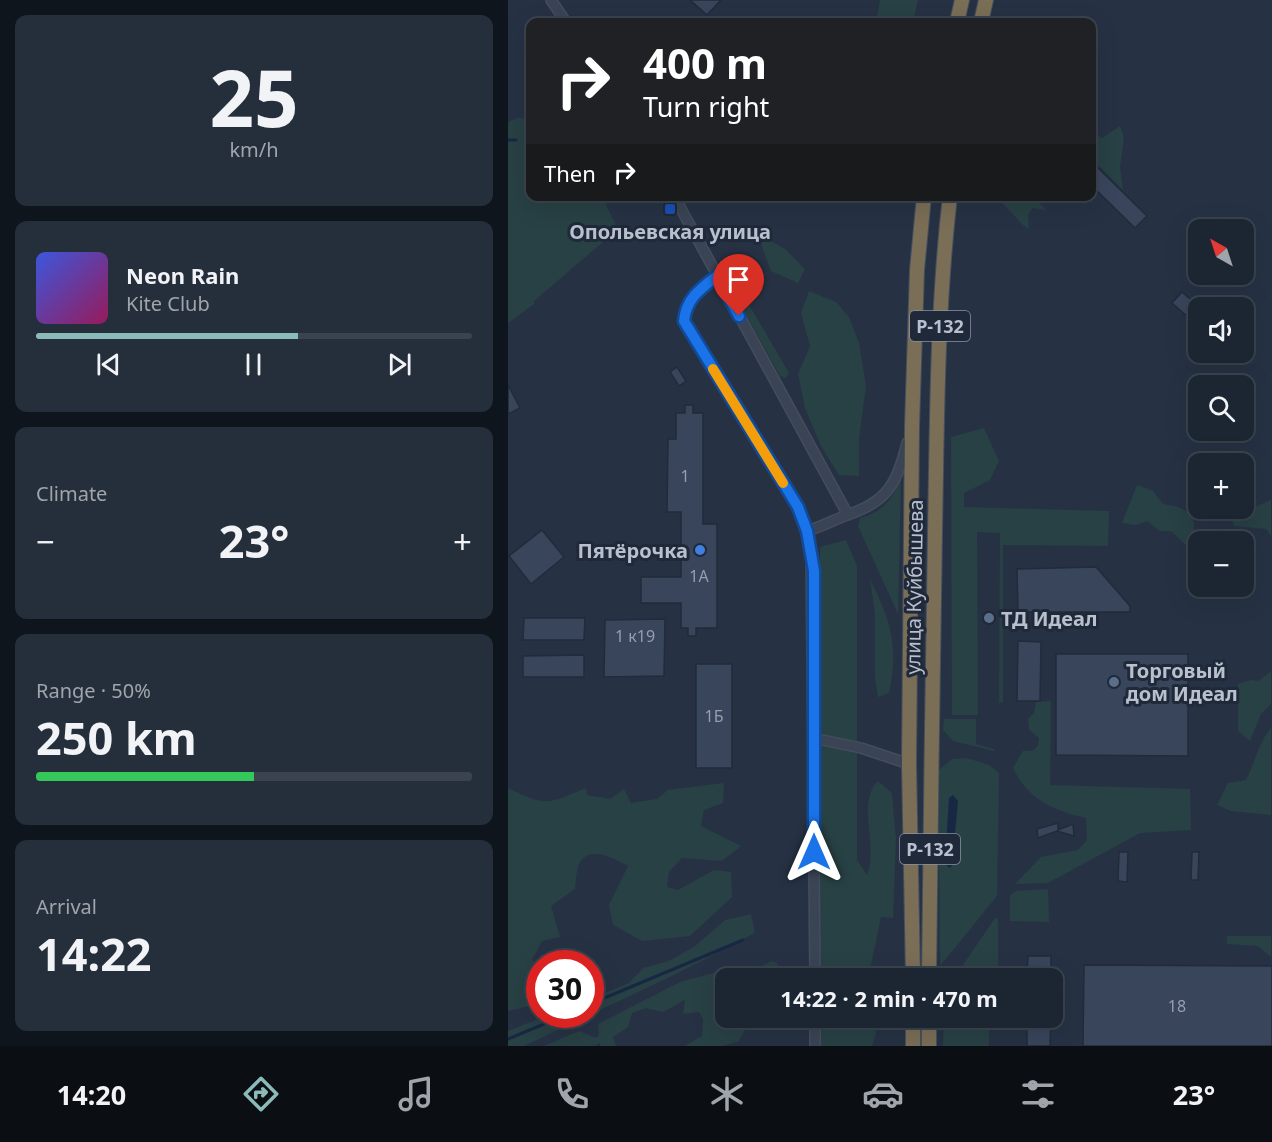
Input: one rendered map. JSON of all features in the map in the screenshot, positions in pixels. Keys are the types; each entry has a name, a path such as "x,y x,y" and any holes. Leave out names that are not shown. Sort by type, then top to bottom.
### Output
{"highway":[{"path":"957,18 962,0"},
{"path":"982,18 986,0"},
{"name":"улица Куйбышева","path":"913,968 909,764 912,426 917,270 924,201"},
{"name":"улица Куйбышева","path":"929,968 931,720 937,456 941,311 950,201"},
{"path":"913,1028 913,1046"},
{"path":"928,1046 929,1028"}],"street":[{"path":"551,0 563,18"},
{"path":"677,201 848,515"},
{"path":"717,276 694,294 685,310 684,321 798,507 807,531 814,571 815,968"},
{"path":"807,531 862,512 877,503 888,492 905,452 912,426"},
{"path":"813,738 861,748 909,764"},
{"path":"815,1028 815,1046"}],"green space":[{"path":"880,0 918,0 914,18 877,18"},
{"path":"518,118 526,119 526,201 604,201 618,229 534,301 534,304 508,323 508,122"},
{"path":"1120,126 1124,138 1120,167 1123,190 1096,163 1096,134 1102,138"},
{"path":"1038,201 1046,210 1033,208 1028,214 1029,229 1001,202"},
{"path":"757,233 785,249 805,269 798,283 771,271"},
{"path":"809,291 836,302 849,317 859,343 866,386 859,439 859,476 839,475 821,446 805,408 798,374 810,346 801,313"},
{"path":"744,296 789,373 786,378 780,376 741,306"},
{"path":"984,428 999,461 990,480 964,493 964,507 1109,511 1108,546 1003,545 1003,702 999,703 1000,533 977,532 978,715 952,715 951,437"},
{"path":"901,477 898,614 858,526 860,518 875,512 891,498"},
{"path":"1137,485 1153,491 1163,504 1179,507 1188,512 1188,519 1193,519 1194,531 1188,531 1188,547 1171,531 1160,531 1147,521 1136,525 1122,523"},
{"path":"1271,500 1271,536 1266,529 1234,526 1232,519 1254,519 1255,507"},
{"path":"846,540 857,566 857,860 867,875 871,851 868,813 872,790 878,781 892,793 896,840 893,918 881,917 870,968 818,968 816,870 820,547"},
{"path":"870,579 888,621 893,647 889,693 878,697 875,677 875,614"},
{"path":"1271,671 1271,704 1261,714 1250,741 1238,731 1238,684 1251,680 1258,681"},
{"path":"1051,701 1050,785 1190,789 1191,830 1140,833 1048,883 1015,884 1041,857 1078,850 1087,840 1086,818 1053,808 1034,796 1019,779 1013,768 1023,751 1032,751 1038,746 1039,738 1029,730 1028,719 1034,713 1036,702"},
{"path":"944,719 976,719 976,744 994,749 994,751 953,741 943,730"},
{"path":"1271,728 1271,815 1231,811 1217,805 1228,783 1246,780 1263,740"},
{"path":"967,758 989,765 999,773 997,896 940,966 938,771 952,759"},
{"path":"724,783 723,803 704,810 701,826 741,846 722,861 682,858 669,872 667,887 678,890 714,870 731,872 732,897 690,936 642,941 613,925 609,905 628,866 602,855 595,854 583,858 579,864 575,889 551,906 560,937 542,941 537,950 526,950 526,1007 508,1011 508,788 540,801 554,800 586,788 587,795 610,799 624,789 631,803 657,799 668,790"},
{"path":"1048,889 1049,922 1010,921 1010,895 1016,891"},
{"path":"751,914 755,933 604,1008 604,994 629,983 643,968 669,961 694,947 725,920"},
{"path":"995,918 998,919 998,968 961,968"},
{"path":"1227,936 1271,936 1271,957 1258,946 1227,944"},
{"path":"772,961 777,963 779,968 758,968"},
{"path":"715,973 715,1028 745,1028 739,1041 723,1046 685,1046 702,1036 703,1019 699,1012 683,1014 685,1000 663,1012 646,1008 632,1013 628,1027 613,1037 616,1046 600,1046 600,1043 595,1046 544,1046 579,1031 596,1038 599,1035 598,1028 604,1028 604,1021 680,982"},
{"path":"526,1024 526,1028 562,1028 524,1046 508,1046 508,1031"},
{"path":"819,1028 875,1028 876,1034 872,1046 819,1046"},
{"path":"944,1028 989,1028 989,1046 943,1046"}],"water":[{"path":"953,795 958,801 952,866 949,868 945,863 949,798"}],"building":[{"path":"690,0 721,0 707,15"},
{"path":"1096,166 1147,216 1135,228 1096,190"},
{"path":"1182,292 1188,297 1188,317 1172,303"},
{"path":"677,367 686,381 679,386 670,372"},
{"path":"508,385 520,408 508,414"},
{"path":"685,405 693,405 693,413 703,413 703,524 717,524 717,628 696,628 696,636 688,636 688,628 681,628 681,603 641,603 641,577 681,577 681,512 667,512 668,439 676,439 676,413 685,413"},
{"path":"542,530 564,557 531,584 509,556"},
{"path":"1096,567 1130,606 1130,612 1018,612 1017,569"},
{"path":"524,618 585,618 584,640 523,640"},
{"path":"665,619 664,676 604,677 605,620"},
{"path":"1018,641 1041,642 1040,701 1017,701"},
{"path":"1056,654 1188,654 1188,756 1056,755"},
{"path":"584,655 584,677 523,677 523,656"},
{"path":"696,664 732,664 732,768 696,768"},
{"path":"1058,823 1058,830 1073,824 1074,836 1057,831 1038,838 1037,829"},
{"path":"1119,852 1128,852 1127,882 1118,881"},
{"path":"1192,852 1199,852 1198,880 1191,880"},
{"path":"1028,956 1051,956 1051,968 1027,968"},
{"path":"1084,965 1272,966 1272,1046 1083,1046"},
{"path":"1027,1028 1051,1028 1050,1046 1027,1046"}],"waterway":[{"path":"508,140 516,140"},
{"path":"604,998 743,940"},
{"path":"508,1039 534,1028"}],"slow traffic":[{"path":"713,369 738,406 783,483"}],"place":[{"name":"Опольевская улица","path":"670,209"},
{"name":"Пятёрочка","path":"700,550"},
{"name":"ТД Идеал","path":"989,618"},
{"name":"Торговый дом Идеал","path":"1114,682"}],"route":[{"path":"739,316 717,276 694,294 685,310 684,321 694,341 738,406 798,507 807,531 814,571 814,852"}]}
